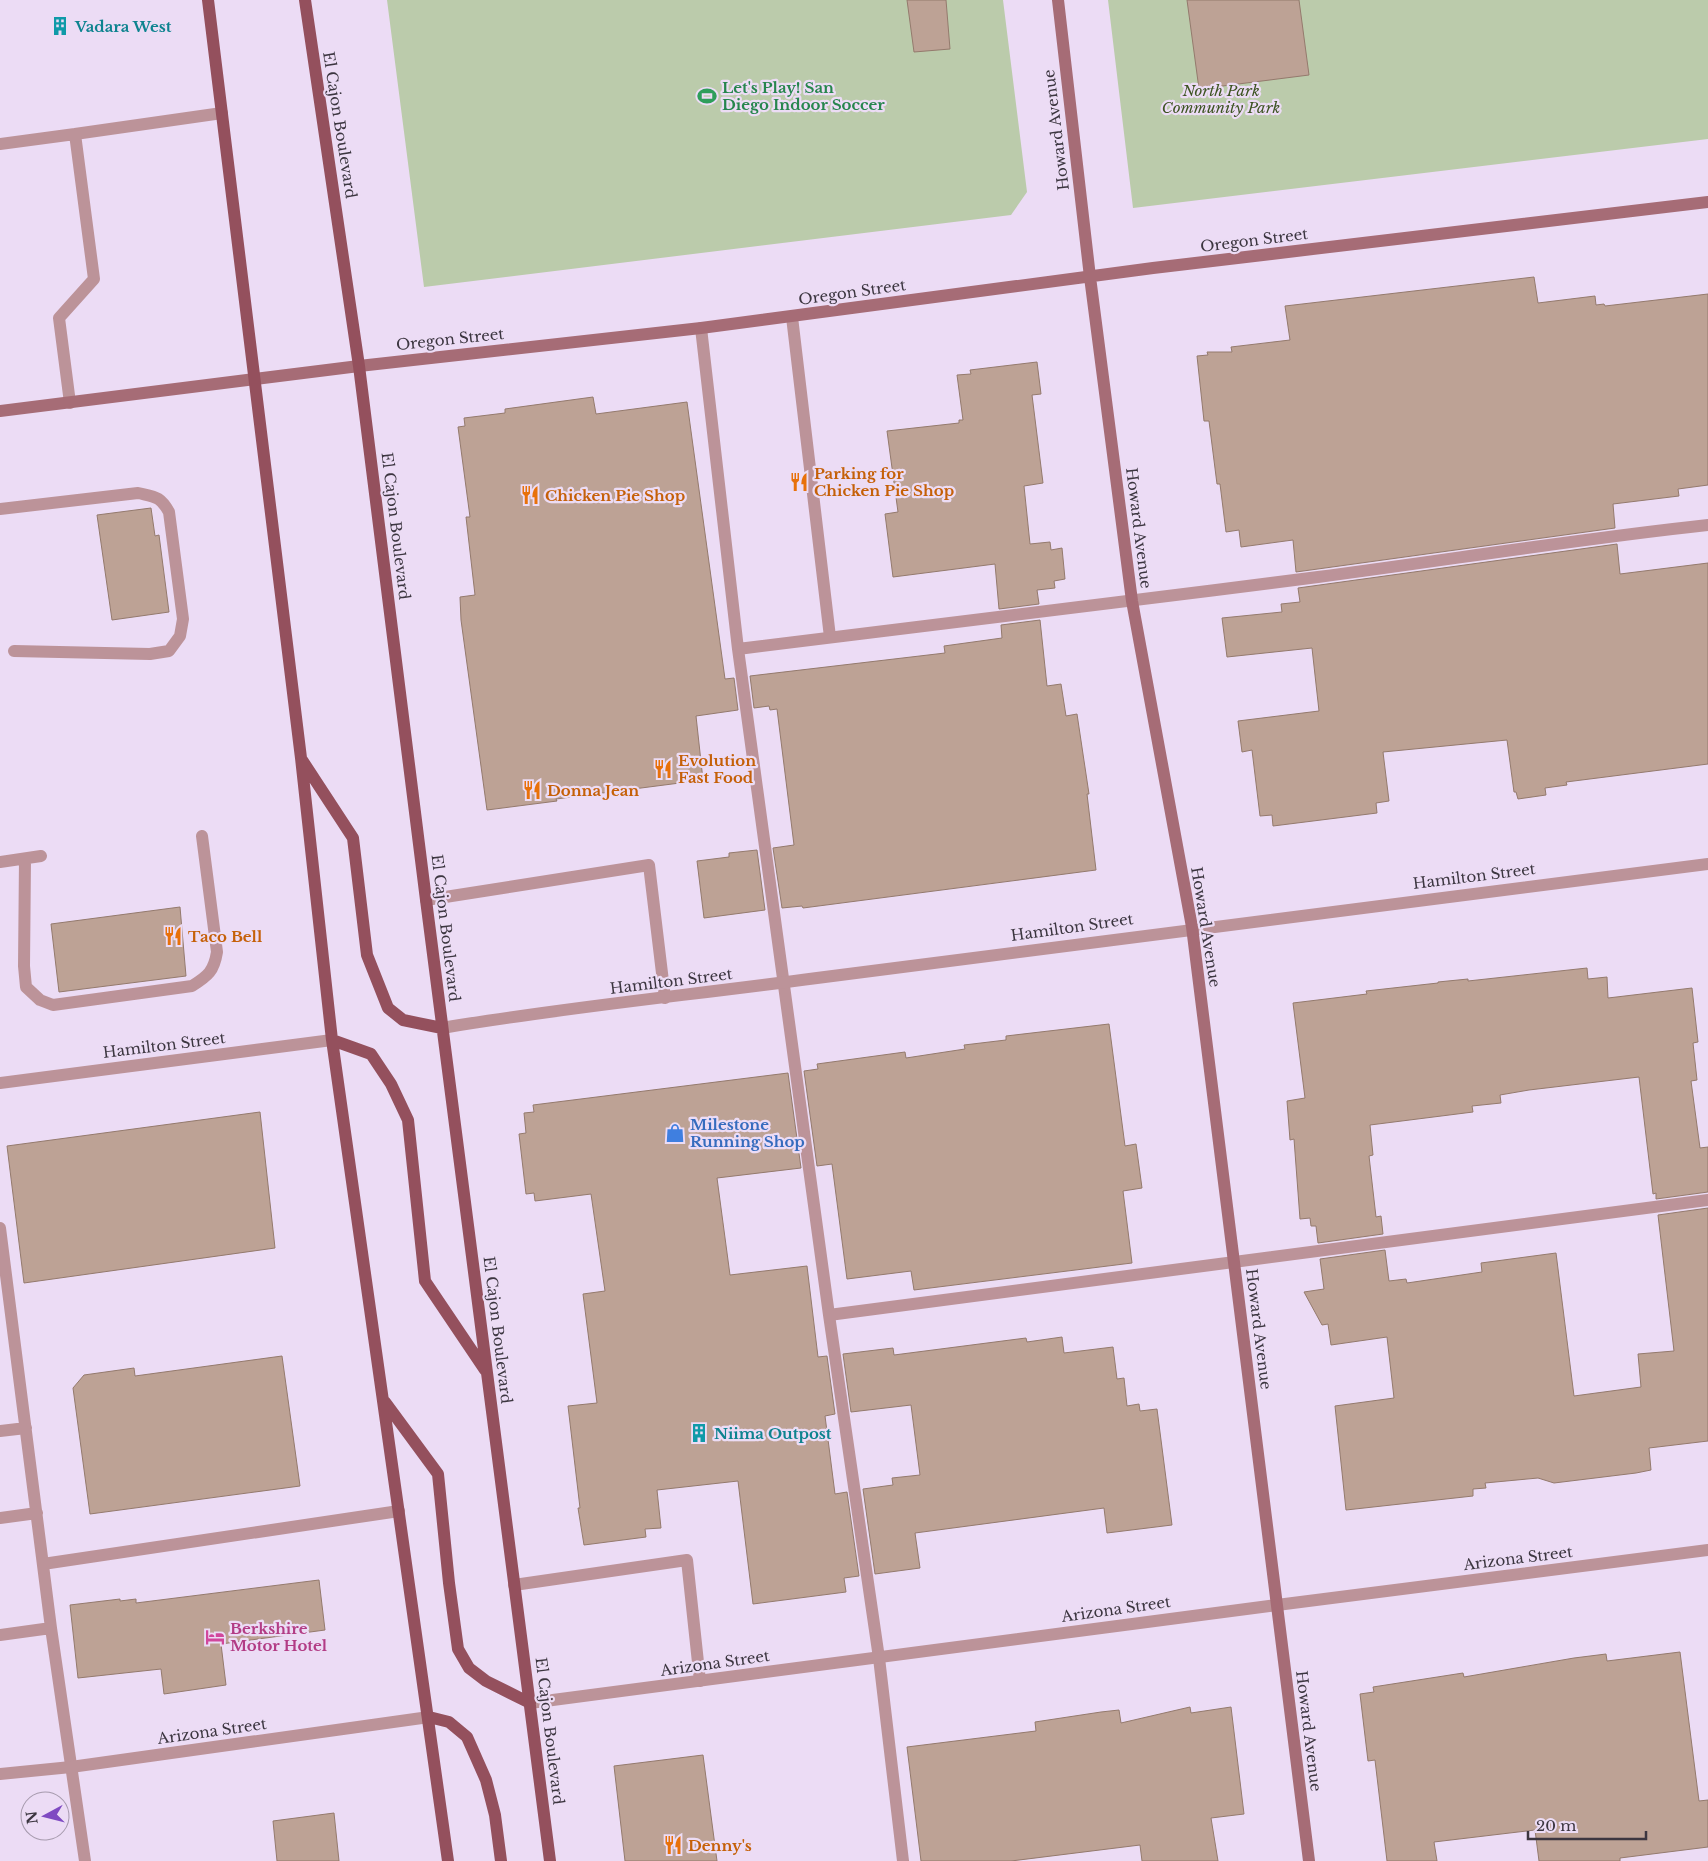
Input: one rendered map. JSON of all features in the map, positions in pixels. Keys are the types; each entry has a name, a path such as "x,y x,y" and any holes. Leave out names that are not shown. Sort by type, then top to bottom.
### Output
{"main road":[{"path":"208,0 301,758 332,1040 448,1861"},
{"name":"El Cajon Boulevard","path":"304,3 359,366 442,1028 550,1861"},
{"path":"301,758 353,838 367,955 388,1008 403,1020 442,1028"},
{"path":"332,1040 371,1054 391,1084 408,1120 425,1281 487,1372"},
{"path":"384,1400 438,1474 458,1649 469,1668 486,1681 530,1704"},
{"path":"428,1717 449,1722 467,1737 488,1788 496,1815 501,1861"}],"street":[{"name":"Howard Avenue","path":"1058,0 1090,277 1132,601 1192,927 1309,1861"},
{"path":"0,144 222,113"},
{"path":"70,402 59,318 94,278 74,134"},
{"name":"Oregon Street","path":"0,412 359,366 792,317 1090,277 1708,202"},
{"path":"792,317 830,637"},
{"path":"701,328 738,649 828,1315 879,1658 903,1861"},
{"path":"0,509 138,492 163,501 169,512 182,619 180,636 169,651 150,654 14,651"},
{"path":"738,649 1132,601 1708,524"},
{"path":"25,859 24,966 26,986 40,1000 53,1005 192,986 206,978 215,966 217,952 202,836"},
{"path":"0,862 41,856"},
{"name":"Hamilton Street","path":"442,1028 502,1018 1192,927 1708,864"},
{"path":"426,900 649,865 665,998"},
{"name":"Hamilton Street","path":"0,1083 332,1040"},
{"path":"828,1315 1708,1200"},
{"path":"0,1228 51,1628 85,1861"},
{"path":"0,1431 26,1428"},
{"path":"43,1564 399,1511"},
{"path":"0,1518 36,1513"},
{"name":"Arizona Street","path":"530,1704 1277,1604 1708,1550"},
{"path":"514,1585 687,1560 700,1681"},
{"path":"0,1635 51,1628"},
{"name":"Arizona Street","path":"0,1774 71,1767 428,1717"}],"green space":[{"name":"Let's Play! San Diego Indoor Soccer","path":"387,0 1003,0 1027,192 1011,215 424,287"},
{"name":"North Park Community Park","path":"1108,0 1708,0 1708,139 1133,208"}],"building":[{"path":"907,0 946,0 950,49 914,52"},
{"path":"1187,0 1299,0 1309,75 1199,89"},
{"path":"1534,277 1538,303 1595,296 1596,305 1604,304 1605,306 1708,294 1708,485 1678,489 1679,496 1613,504 1615,528 1296,572 1293,540 1241,547 1239,530 1226,532 1220,484 1217,484 1209,421 1204,421 1197,356 1208,355 1207,352 1232,352 1231,347 1290,340 1285,306"},
{"path":"1037,362 1041,394 1032,395 1043,483 1024,486 1030,544 1050,542 1051,550 1062,548 1065,579 1054,581 1055,588 1037,590 1039,604 999,609 995,564 893,577 885,514 898,512 887,431 959,423 959,420 963,420 957,375 971,374 970,370"},
{"path":"593,397 596,414 687,402 725,679 734,678 738,710 696,716 703,780 487,810 461,620 460,597 475,595 466,517 470,517 458,427 465,426 464,418 505,413 505,409"},
{"path":"151,508 155,536 159,535 169,612 112,620 97,515"},
{"path":"1617,544 1620,574 1708,563 1708,764 1566,782 1567,785 1545,788 1546,795 1518,799 1516,792 1514,792 1507,740 1383,752 1389,801 1376,803 1377,813 1273,826 1272,815 1260,816 1252,750 1242,752 1238,721 1319,711 1312,648 1227,657 1222,618 1282,612 1281,604 1300,602 1298,588"},
{"path":"1040,620 1047,686 1061,684 1066,716 1077,714 1089,794 1087,794 1096,870 803,908 802,906 782,908 773,848 794,845 777,709 770,710 769,706 754,708 750,676 945,653 944,646 1002,638 1001,625"},
{"path":"757,850 765,910 704,918 697,861 729,857 729,853"},
{"path":"180,907 186,976 59,992 51,924"},
{"path":"1587,968 1588,979 1607,977 1608,998 1692,988 1698,1042 1693,1043 1697,1080 1691,1081 1700,1148 1708,1147 1708,1192 1656,1199 1656,1193 1653,1194 1639,1077 1529,1090 1500,1095 1501,1103 1472,1106 1473,1112 1370,1125 1373,1155 1369,1156 1376,1217 1381,1216 1383,1234 1318,1243 1316,1226 1311,1226 1310,1218 1300,1219 1294,1139 1290,1140 1287,1101 1305,1098 1293,1003 1367,994 1366,991 1438,982 1468,979 1468,981"},
{"path":"1109,1024 1125,1146 1136,1144 1142,1188 1123,1191 1132,1263 914,1290 911,1271 847,1279 832,1164 817,1166 804,1071 818,1069 817,1064 905,1052 906,1058 965,1049 964,1045 1006,1040 1006,1036"},
{"path":"788,1073 801,1168 717,1178 730,1275 807,1266 818,1357 827,1356 835,1414 825,1416 835,1494 847,1492 859,1576 844,1578 846,1592 753,1604 738,1481 657,1490 661,1528 645,1529 646,1537 584,1545 578,1508 580,1508 568,1406 597,1403 583,1294 605,1291 591,1194 535,1201 534,1193 526,1194 519,1134 526,1133 524,1113 534,1112 533,1105"},
{"path":"260,1112 275,1248 24,1283 7,1146"},
{"path":"1708,1208 1708,1441 1649,1448 1651,1470 1636,1473 1554,1483 1538,1478 1485,1483 1486,1488 1473,1489 1473,1496 1346,1510 1335,1406 1394,1398 1387,1337 1331,1345 1328,1324 1322,1325 1304,1292 1324,1289 1320,1259 1385,1250 1389,1281 1406,1279 1407,1283 1482,1272 1481,1263 1556,1253 1574,1396 1641,1387 1638,1354 1674,1351 1658,1215"},
{"path":"1062,1337 1064,1353 1113,1347 1117,1379 1124,1378 1127,1406 1139,1404 1140,1411 1157,1409 1172,1525 1107,1533 1104,1508 915,1533 920,1568 875,1574 863,1489 893,1485 892,1478 920,1475 911,1405 851,1412 843,1354 893,1348 894,1355 1026,1338 1027,1342"},
{"path":"282,1356 300,1486 90,1514 73,1388 84,1375 134,1368 135,1376"},
{"name":"Berkshire Motor Hotel","path":"319,1580 325,1630 221,1644 226,1685 164,1694 161,1669 78,1678 70,1605 120,1599 120,1601 136,1599 136,1603"},
{"path":"1680,1652 1699,1801 1708,1800 1708,1847 1620,1858 1620,1861 1539,1861 1535,1830 1434,1842 1437,1861 1387,1861 1375,1760 1368,1761 1360,1694 1374,1692 1373,1687 1463,1673 1464,1677 1574,1658 1606,1654 1607,1661"},
{"path":"1190,1707 1191,1713 1231,1707 1244,1814 1211,1818 1218,1861 1142,1861 1140,1845 1011,1861 921,1861 907,1747 1036,1731 1035,1722 1101,1712 1119,1710 1121,1723"},
{"path":"703,1755 717,1861 625,1861 614,1766"},
{"path":"334,1813 339,1861 277,1861 273,1821"}],"place":[{"name":"Vadara West","path":"60,26"},
{"name":"Let's Play! San Diego Indoor Soccer","path":"707,96"},
{"name":"Parking for Chicken Pie Shop","path":"799,482"},
{"name":"Chicken Pie Shop","path":"530,495"},
{"name":"Evolution Fast Food","path":"663,769"},
{"name":"Donna Jean","path":"532,790"},
{"name":"Taco Bell","path":"173,936"},
{"name":"Milestone Running Shop","path":"675,1133"},
{"name":"Niima Outpost","path":"699,1433"},
{"name":"Berkshire Motor Hotel","path":"215,1637"},
{"name":"Denny's","path":"673,1845"}]}
